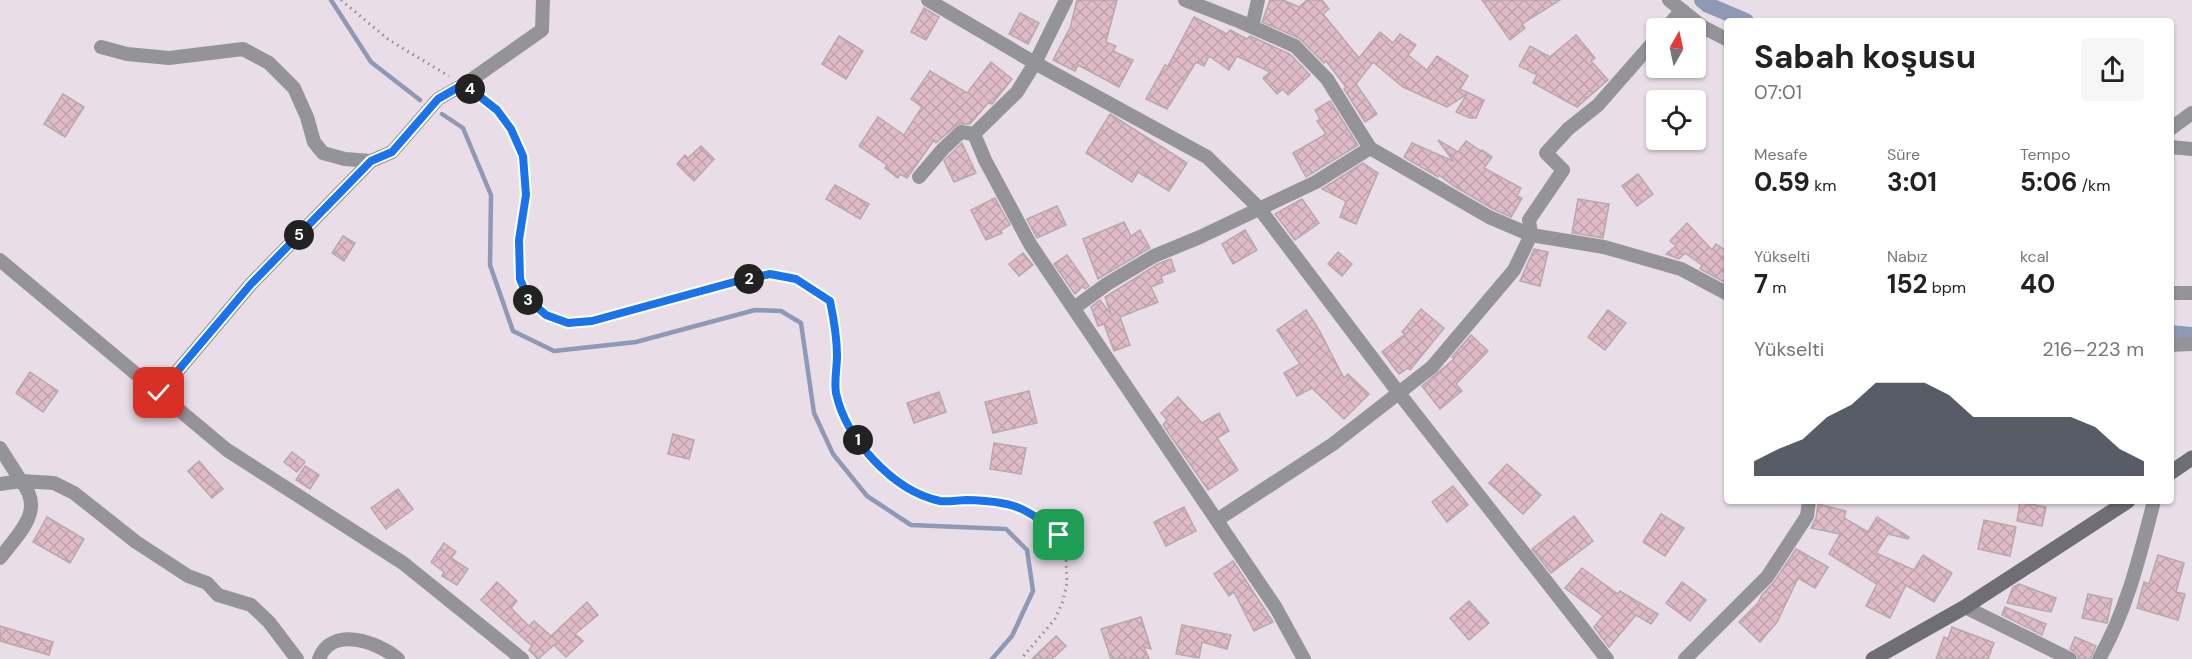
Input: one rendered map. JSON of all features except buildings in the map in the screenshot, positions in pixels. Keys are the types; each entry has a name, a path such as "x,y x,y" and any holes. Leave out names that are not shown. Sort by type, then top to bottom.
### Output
{"main road":[{"path":"2174,470 2192,458"},
{"path":"1873,659 1965,607 2123,504"}],"street":[{"path":"159,393 251,284 371,161 392,152 438,99 464,84 542,30 543,0"},
{"path":"928,0 1035,63 1207,158 1259,208 1398,392 1607,659"},
{"path":"974,134 1017,92 1035,63 1066,0"},
{"path":"1185,0 1294,46 1327,80 1370,148 1489,217 1531,235 1604,247 1681,269 1724,292"},
{"path":"1251,27 1258,0"},
{"path":"1669,0 1703,27 1724,38"},
{"path":"1675,18 1682,10"},
{"path":"101,47 127,54 170,58 243,50 269,63 294,88 307,117 314,142 323,153 345,159 371,161"},
{"path":"1217,520 1333,444 1432,367 1514,270 1531,235 1529,220 1563,170 1546,153 1568,129 1599,105 1646,51"},
{"path":"2174,126 2192,113"},
{"path":"919,177 961,132 974,134"},
{"path":"974,134 984,160 1030,244 1276,608 1304,659"},
{"path":"2174,147 2192,149"},
{"path":"1074,308 1107,284 1154,256 1200,237 1316,182 1370,148"},
{"path":"0,260 227,450 404,563 522,659"},
{"path":"2174,292 2192,293"},
{"path":"2174,345 2192,344"},
{"path":"0,448 30,492 31,513 0,558"},
{"path":"0,484 21,481 54,483 74,493 136,542 188,576 207,583 218,595 251,605 269,622 297,659"},
{"path":"1685,659 1767,577 1808,516 1809,504"},
{"path":"2099,659 2109,641 2134,577 2153,504"},
{"path":"1965,607 2070,659"},
{"path":"319,659 323,650 329,646 348,640 362,640 376,645 398,659"}],"path":[{"path":"341,0 389,40 464,84 497,110 511,129 523,156 526,195 519,240 520,279 529,300 546,315 568,323 592,321 770,274 796,279 830,301 835,326 836,392 848,426 874,460 907,490 941,501 1000,501 1021,507 1059,535 1067,584 1064,601 1055,619 1020,659"}],"waterway":[{"path":"331,0 371,62 420,100"},
{"path":"1702,0 1708,5 1739,18"},
{"path":"442,114 463,128 491,195 490,265 513,331 554,351 636,342 755,310 781,311 801,323 814,413 833,454 867,496 911,525 1006,529 1027,550 1033,591 1012,636 992,659"},
{"path":"2174,333 2192,335"}],"route":[{"path":"159,393 251,284 371,161 392,152 438,99 464,84 497,110 511,129 523,156 526,195 519,240 520,279 529,300 546,315 568,323 592,321 770,274 796,279 830,301 837,355 836,392 848,426 874,460 907,490 941,501 1000,501 1021,507 1059,535"}]}
